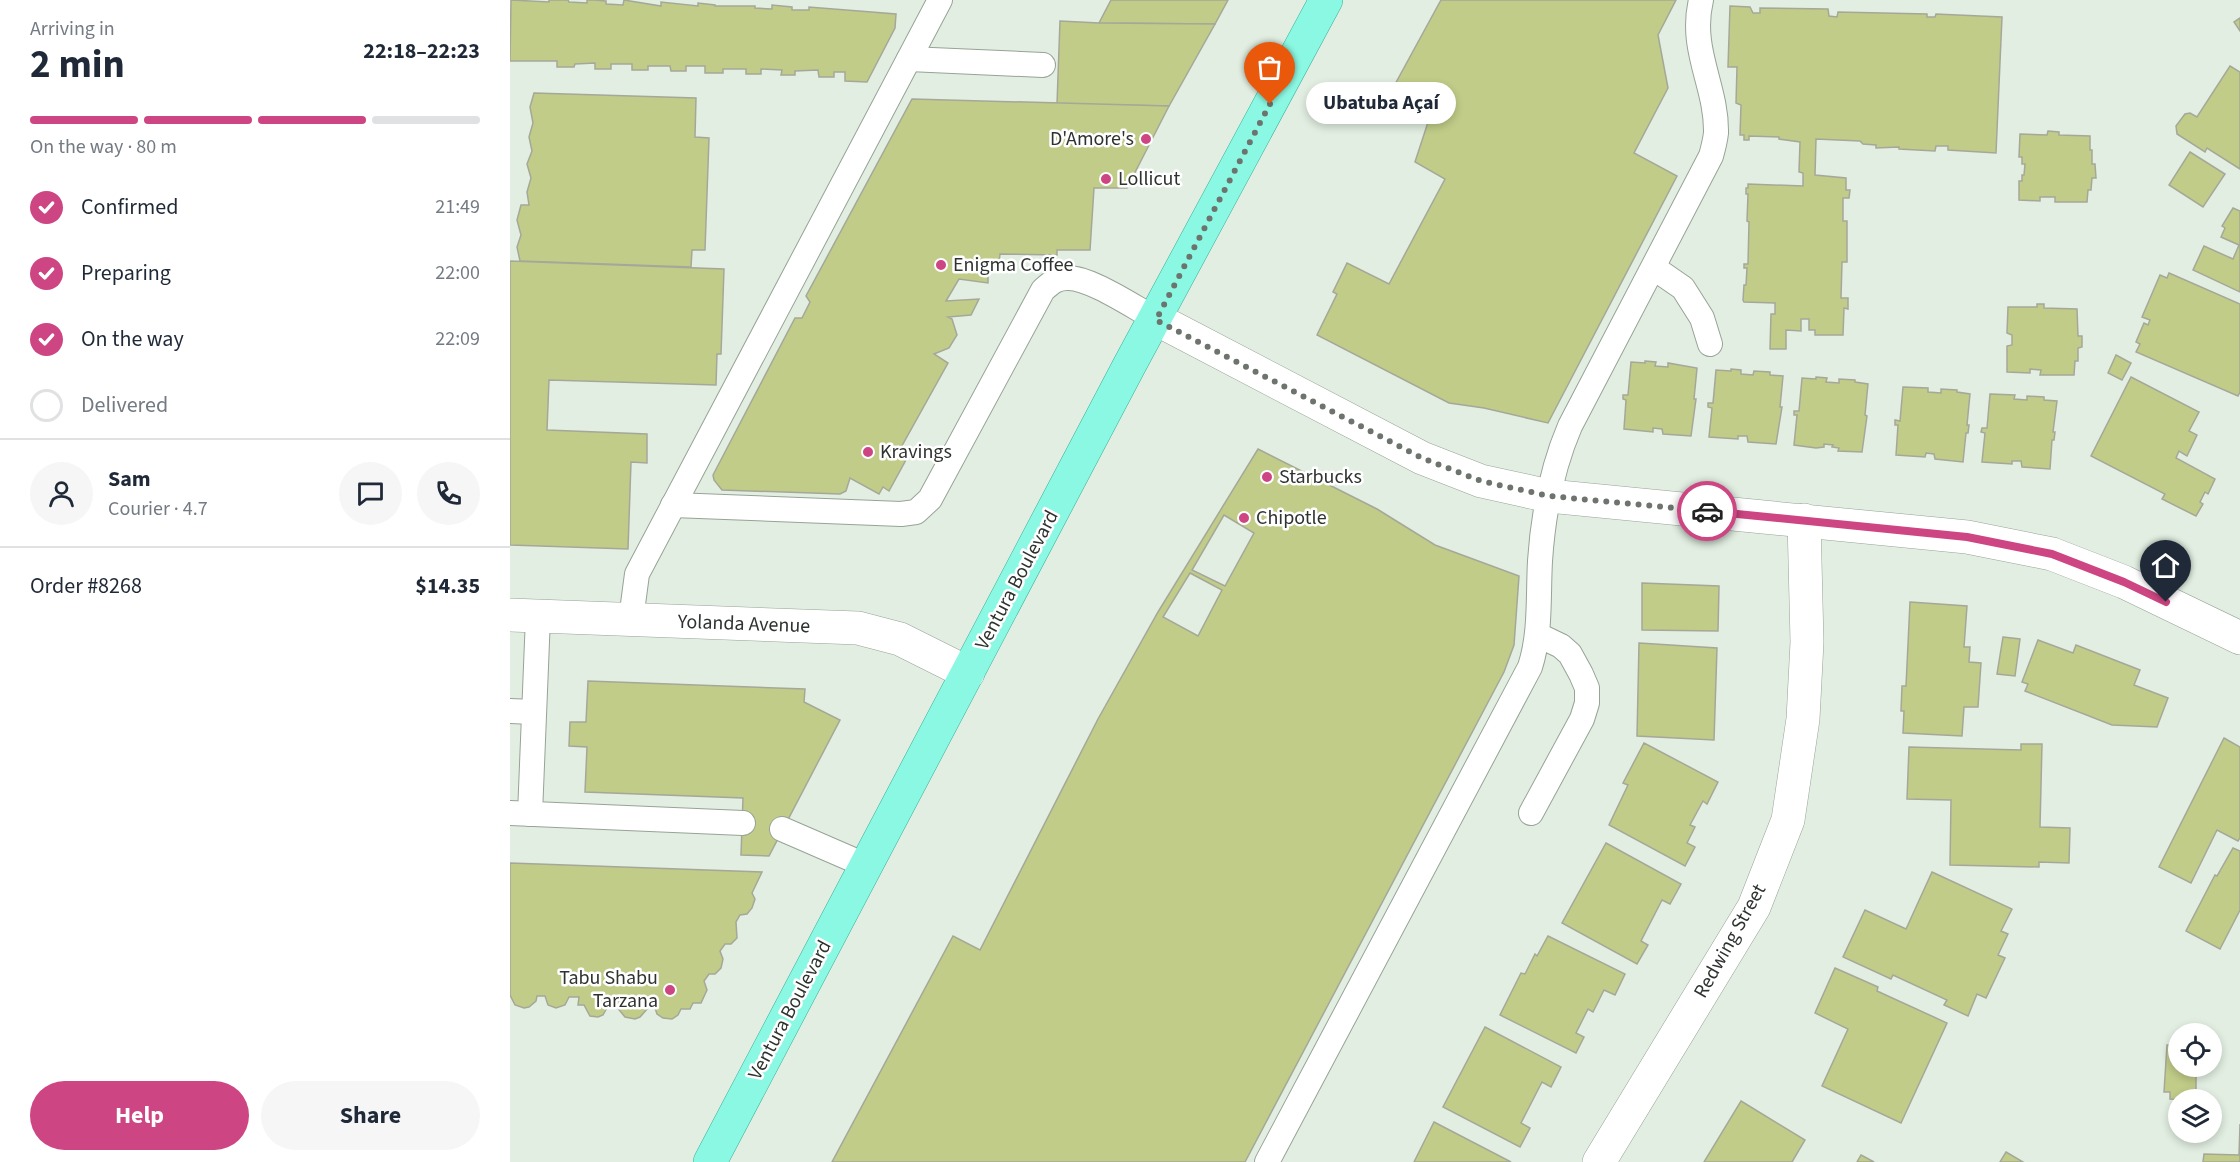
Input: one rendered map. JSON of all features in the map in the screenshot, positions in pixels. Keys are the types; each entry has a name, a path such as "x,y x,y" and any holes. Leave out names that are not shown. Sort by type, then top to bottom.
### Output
{"main road":[{"name":"Ventura Boulevard","path":"710,1162 1129,366 1156,320 1326,0"}],"street":[{"path":"1156,320 1422,458 1481,481 1549,496 1967,537 2052,554 2236,626"},
{"name":"Redwing Street","path":"1599,1162 1754,907 1788,820 1804,708 1807,642 1803,520"},
{"name":"Yolanda Avenue","path":"524,616 858,628 900,639 968,674"}],"lane":[{"path":"631,619 637,574 940,0"},
{"path":"1268,1162 1530,667 1538,635 1540,560 1549,496 1561,447 1712,156 1716,134 1714,117 1697,40 1697,15 1701,0"},
{"path":"909,59 1043,65"},
{"path":"1654,268 1683,288 1702,318 1710,344"},
{"path":"673,505 901,514 916,512 930,499 1043,290 1054,280 1068,278 1091,284 1156,320"},
{"path":"524,616 520,814 743,823"},
{"path":"1531,813 1582,719 1587,703 1587,688 1570,654 1561,646 1538,635"},
{"path":"782,829 865,866"}],"building":[{"path":"511,0 549,2 549,0 568,0 569,2 587,3 587,0 594,0 606,1 606,4 623,5 624,0 661,6 661,2 698,6 698,3 715,6 755,6 755,8 772,9 772,5 792,7 792,10 809,10 809,7 896,14 895,28 867,82 845,81 845,72 834,72 834,77 819,77 818,70 795,71 795,75 781,75 782,70 761,69 761,74 746,74 746,69 723,69 723,73 705,73 705,66 686,66 686,71 671,71 670,66 648,66 648,70 632,70 632,64 611,64 611,69 595,69 595,63 557,67 557,61 510,61"},
{"path":"1111,0 1228,0 1215,24 1099,23"},
{"path":"1441,0 1676,0 1658,35 1668,88 1634,153 1677,176 1548,423 1484,408 1449,403 1317,335 1337,294 1333,292 1347,263 1389,284 1445,179 1415,162 1432,110 1393,88"},
{"path":"1730,6 1750,7 1753,13 1760,13 1760,8 1828,9 1829,16 1837,17 1838,12 1927,14 1927,17 1935,17 1936,14 2002,17 1996,153 1948,150 1948,146 1936,146 1935,151 1899,149 1899,147 1876,148 1876,145 1863,144 1860,141 1816,139 1815,175 1846,178 1846,190 1850,190 1849,198 1843,198 1843,221 1847,221 1847,262 1842,262 1841,298 1848,298 1848,309 1844,308 1843,335 1815,335 1815,330 1809,330 1809,319 1801,319 1801,331 1786,330 1786,349 1770,349 1771,314 1775,314 1775,303 1744,302 1743,300 1747,268 1744,268 1744,264 1748,264 1749,222 1747,221 1748,194 1746,194 1746,188 1748,184 1803,186 1803,173 1799,172 1800,142 1779,139 1779,137 1749,136 1749,140 1744,140 1744,135 1740,135 1741,105 1736,103 1737,67 1728,67"},
{"path":"2240,18 2240,31 2234,22"},
{"path":"1060,21 1215,24 1169,106 1057,104"},
{"path":"2230,66 2240,72 2240,169 2207,148 2205,152 2177,134 2176,126 2185,114 2190,113 2197,117"},
{"path":"534,93 696,98 695,137 709,138 705,250 692,250 691,267 520,261 517,247 521,235 517,220 521,205 529,205 527,192 531,178 527,164 532,151 529,137 533,123 530,107"},
{"path":"912,99 1169,106 1127,188 1094,188 1090,250 1057,250 1057,255 1000,254 999,263 988,263 988,283 959,279 946,301 979,299 971,315 948,317 952,319 957,335 949,348 934,354 948,363 898,453 907,458 889,491 883,487 879,494 850,478 846,491 840,494 722,490 713,475 795,318 802,318 810,302 806,296"},
{"path":"2048,131 2059,132 2059,135 2090,136 2092,164 2095,164 2096,178 2092,178 2087,202 2055,202 2055,197 2040,197 2040,201 2019,200 2019,181 2022,181 2025,164 2022,164 2022,157 2019,157 2020,134 2047,135"},
{"path":"2190,152 2225,174 2203,207 2169,185"},
{"path":"2233,208 2240,211 2240,292 2193,270 2204,246 2233,259 2239,245 2221,237 2225,228 2222,226"},
{"path":"510,261 724,269 721,354 717,354 716,385 549,380 547,430 647,434 647,463 631,462 628,549 510,545"},
{"path":"2169,273 2240,304 2240,392 2238,396 2136,352 2140,344 2136,342 2144,323 2148,325 2150,320 2142,317 2160,275 2167,278"},
{"path":"2037,304 2044,304 2044,308 2077,309 2078,336 2082,336 2082,347 2078,348 2078,361 2075,361 2074,375 2040,375 2041,370 2030,369 2030,373 2007,372 2007,346 2012,345 2012,335 2007,333 2008,307 2037,307"},
{"path":"2116,355 2131,363 2122,380 2108,373"},
{"path":"1645,361 1656,362 1655,366 1668,367 1668,363 1697,368 1691,436 1663,434 1662,429 1653,428 1653,432 1624,429 1626,400 1623,399 1623,395 1628,395 1631,362 1645,363"},
{"path":"1731,369 1741,370 1741,374 1753,375 1754,371 1783,376 1780,407 1782,407 1776,444 1748,442 1747,436 1738,436 1738,439 1709,437 1712,408 1708,407 1708,403 1713,403 1716,370 1731,371"},
{"path":"1816,377 1827,378 1826,382 1839,383 1839,379 1868,384 1865,415 1867,416 1862,452 1838,451 1839,448 1832,447 1833,445 1824,444 1824,447 1816,448 1794,445 1797,415 1794,415 1794,411 1799,411 1802,378 1816,379"},
{"path":"2131,377 2199,412 2189,431 2197,435 2187,456 2179,451 2176,458 2215,479 2208,494 2205,492 2200,502 2203,504 2196,516 2162,499 2165,494 2091,456"},
{"path":"1903,387 1928,388 1928,392 1941,393 1941,389 1957,390 1957,392 1970,394 1967,425 1969,425 1963,462 1935,459 1934,454 1926,453 1925,457 1896,455 1898,425 1895,425 1895,420 1900,421"},
{"path":"1990,394 2015,395 2014,399 2027,400 2027,396 2044,397 2044,400 2057,401 2050,469 2022,467 2021,461 2012,461 2012,464 1982,462 1985,433 1981,432 1982,428 1987,428"},
{"path":"1258,449 1377,509 1435,545 1519,576 1514,645 1504,672 1245,1162 832,1162 953,936 980,950 1098,719 1158,612","holes":["1224,515 1254,533 1225,586 1192,570","1190,573 1222,590 1198,636 1163,617"]},
{"path":"1642,583 1719,586 1718,631 1642,630"},
{"path":"1910,602 1967,606 1964,647 1970,647 1969,662 1981,663 1978,707 1964,707 1962,736 1903,733 1902,686 1906,686"},
{"path":"2003,637 2020,639 2015,676 1997,674"},
{"path":"2038,640 2073,653 2076,645 2140,670 2134,685 2168,698 2157,727 2112,725 2025,691 2028,684 2022,682"},
{"path":"1639,643 1717,648 1714,740 1637,736"},
{"path":"588,681 805,689 804,702 840,720 769,856 741,855 743,798 585,792 587,747 569,746 570,722 586,722"},
{"path":"2224,738 2240,747 2240,838 2238,841 2217,830 2191,883 2159,867"},
{"path":"1644,743 1718,782 1707,804 1703,801 1690,825 1695,827 1687,843 1695,847 1685,866 1609,825 1628,785 1623,783"},
{"path":"2021,744 2042,744 2040,827 2070,828 2069,863 2039,862 2039,867 1950,865 1951,800 1907,799 1909,747 2021,750"},
{"path":"1606,843 1681,884 1670,904 1662,900 1641,941 1648,945 1637,964 1562,923"},
{"path":"2233,848 2240,851 2240,910 2220,949 2186,931 2215,875 2217,876"},
{"path":"510,863 762,872 752,893 755,899 752,908 747,914 740,915 736,922 737,938 731,944 725,944 720,951 723,959 721,968 715,974 709,974 704,981 707,990 701,1003 693,1003 690,1009 681,1009 672,1019 663,1018 657,1014 655,1008 648,1008 635,1019 625,1017 616,1006 608,1006 603,1015 598,1017 590,1016 584,1005 578,1005 579,997 569,997 565,1005 556,1008 548,1005 545,996 537,996 536,1001 529,1007 515,1005 510,995"},
{"path":"1932,872 2012,909 2001,931 2008,934 1998,955 2005,958 1986,998 1977,994 1968,1016 1944,1005 1947,1000 1893,975 1891,979 1843,957 1865,910 1906,929"},
{"path":"1548,936 1625,974 1615,995 1604,990 1593,1012 1588,1009 1576,1033 1584,1037 1576,1053 1500,1015 1521,973 1525,974 1535,954 1537,956"},
{"path":"1835,968 1878,987 1877,991 1947,1023 1901,1123 1822,1086 1848,1029 1815,1013"},
{"path":"1485,1027 1561,1067 1551,1087 1542,1082 1521,1123 1530,1128 1520,1147 1443,1107"},
{"path":"2168,1045 2168,1077 2196,1077 2196,1089 2168,1089 2168,1092 2164,1092"},
{"path":"1741,1101 1805,1140 1792,1162 1704,1162"},
{"path":"1434,1122 1511,1162 1414,1162"},
{"path":"2240,1124 2240,1162 2203,1162 2204,1154 2239,1155"},
{"path":"2006,1152 2023,1162 2000,1162"},
{"path":"1861,1155 1874,1162 1857,1162"}],"way so far":[{"path":"1270,104 1156,320 1422,458 1481,481 1549,496 1707,511"}],"place":[{"name":"Ubatuba Açaí","path":"1270,104"},
{"name":"D'Amore's","path":"1146,139"},
{"name":"Lollicut","path":"1106,179"},
{"name":"Enigma Coffee","path":"941,265"},
{"name":"Kravings","path":"868,452"},
{"name":"Starbucks","path":"1267,477"},
{"name":"Chipotle","path":"1244,518"},
{"name":"Tabu Shabu Tarzana","path":"670,990"}],"route":[{"path":"1707,511 1967,537 2052,554 2124,582 2166,602"}]}
